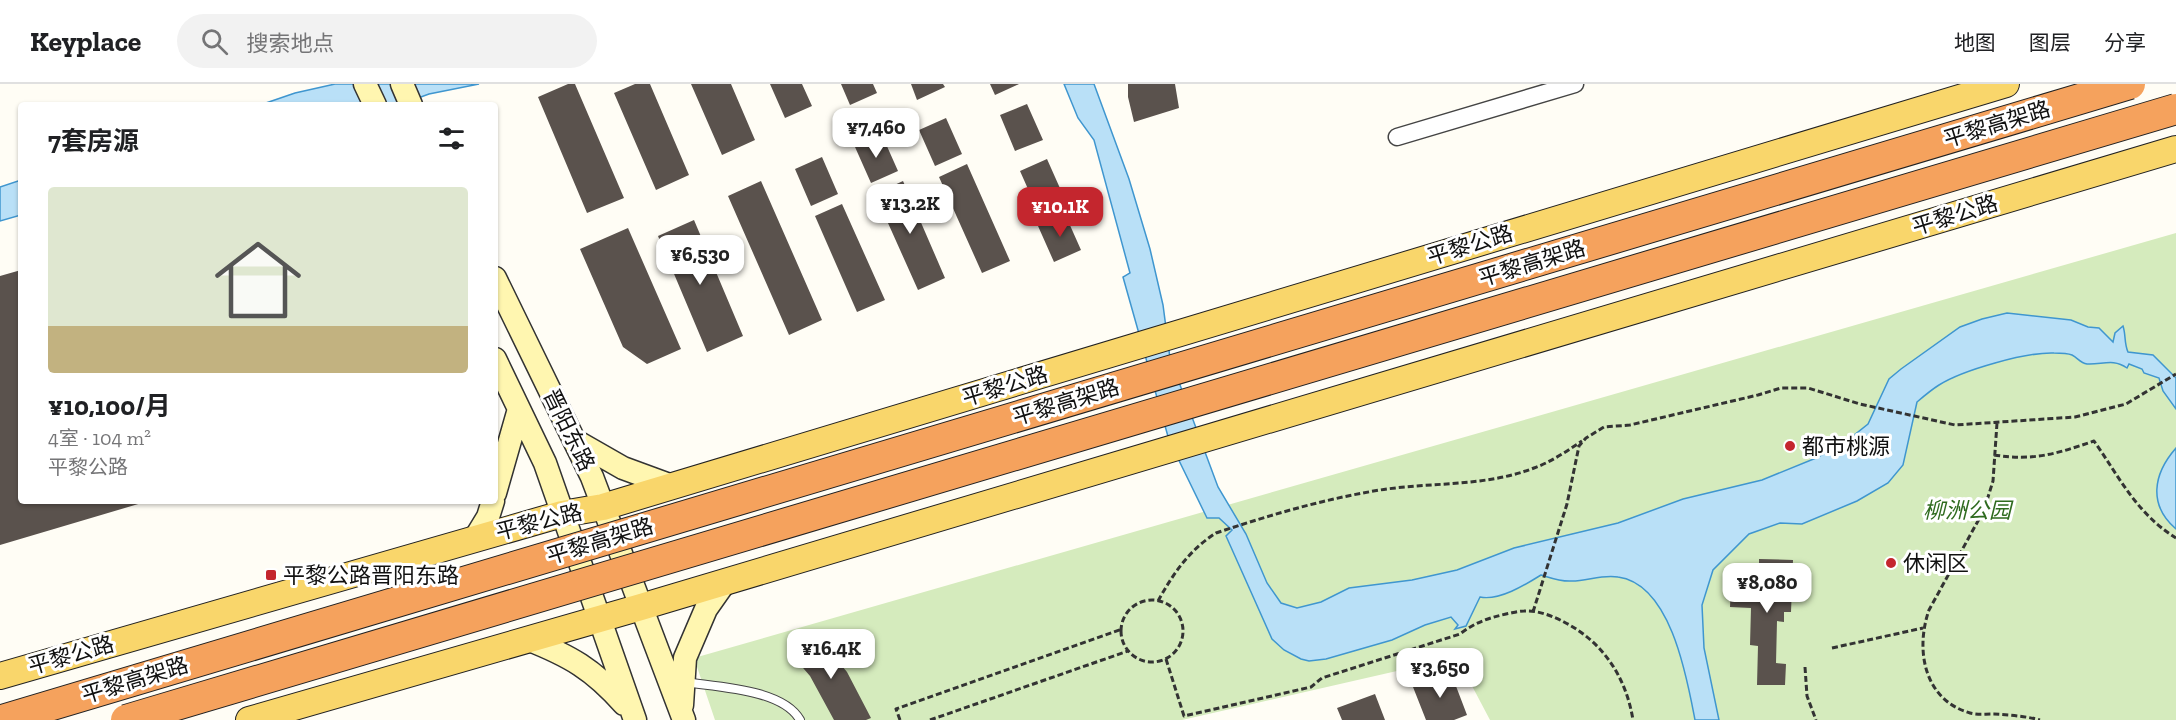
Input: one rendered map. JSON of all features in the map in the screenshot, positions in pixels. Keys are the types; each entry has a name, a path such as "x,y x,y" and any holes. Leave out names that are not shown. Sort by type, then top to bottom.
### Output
{"highway":[{"name":"平黎高架路","path":"2,720 2130,84"},
{"name":"平黎高架路","path":"126,720 2176,109"}],"main road":[{"path":"365,84 374,102"},
{"path":"402,84 410,102"},
{"name":"平黎公路","path":"0,676 562,514 603,507 2006,84"},
{"name":"平黎公路","path":"249,720 641,607 2176,149"},
{"name":"晋阳东路","path":"498,284 574,440 603,507 683,716"},
{"name":"晋阳东路","path":"498,364 544,463 634,717"},
{"path":"498,482 519,409"},
{"path":"574,440 623,468 672,486"},
{"path":"474,540 488,517 492,504"},
{"path":"683,716 685,658 706,609 725,582"},
{"path":"527,639 565,654 597,676 634,717"}],"street":[{"path":"1397,137 1575,84"}],"lane":[{"path":"683,681 774,698 796,712 800,720"}],"path":[{"path":"1158,601 1186,558 1216,532 1344,496 1384,489 1510,476 1536,468 1604,427 1630,425 1781,388 1808,388 1860,404 1955,425 2075,417 2126,404 2176,374"},
{"path":"1997,423 1993,481 1984,510 1929,610 1923,628 1923,653 1926,669 1934,689 1947,703 1971,713 2040,720"},
{"path":"1533,612 1568,504 1580,446 1586,438"},
{"path":"1994,456 2020,459 2046,456 2094,441 2139,508 2158,527 2176,538"},
{"path":"1158,601 1172,608 1179,616 1183,635 1174,654 1156,662 1145,662 1128,651 1123,642 1122,629 1128,613 1135,606 1144,602 1158,601"},
{"path":"1166,659 1184,716 1311,687 1322,678 1460,634 1471,625 1491,617 1526,610 1554,616 1578,629 1599,647 1616,669 1628,699 1633,720"},
{"path":"1832,648 1923,628"},
{"path":"900,720 896,709 1122,629"},
{"path":"930,720 1128,651"},
{"path":"1805,667 1807,696 1816,720"}],"green space":[{"name":"柳洲公园","path":"2176,233 2176,720 1490,720 1471,684 1445,660 1182,720 715,720 694,658"}],"water":[{"path":"335,84 479,84 429,94 407,102 269,102 295,93"},
{"path":"1064,84 1094,84 1129,179 1150,249 1163,305 1170,358 1218,487 1246,534 1267,583 1281,603 1297,608 1321,602 1349,588 1412,580 1457,570 1514,548 1618,523 1683,499 1762,480 1816,458 1844,443 1868,424 1889,379 1901,369 1960,327 2007,313 2071,320 2088,327 2099,328 2113,342 2115,333 2123,326 2128,352 2153,355 2176,378 2176,409 2163,391 2159,378 2144,373 2142,369 2129,364 2127,368 2117,363 2087,364 2072,355 2063,353 2028,355 1995,363 1950,379 1936,387 1917,402 1903,465 1888,483 1857,501 1802,524 1780,523 1749,534 1713,570 1702,605 1704,648 1719,720 1695,720 1681,658 1664,614 1651,596 1636,583 1618,577 1607,576 1568,581 1541,575 1495,597 1480,597 1466,626 1455,629 1458,625 1451,617 1425,625 1392,640 1326,659 1309,661 1301,659 1284,650 1272,639 1226,536 1232,530 1219,518 1207,518 1169,440 1123,277 1130,273 1094,140 1078,118"},
{"path":"18,181 18,216 0,221 0,187"},
{"path":"2176,448 2176,529 2161,510 2157,489 2162,468"}],"building":[{"path":"568,84 575,84 624,198 587,213 538,97"},
{"path":"635,84 650,84 689,175 656,190 614,93"},
{"path":"691,84 731,84 755,140 722,155"},
{"path":"770,84 802,84 812,106 785,118"},
{"path":"841,84 873,84 877,93 850,105"},
{"path":"911,84 943,84 945,87 917,100"},
{"path":"990,84 1019,84 995,95"},
{"path":"1128,84 1175,84 1179,108 1134,122 1128,97"},
{"path":"1027,104 1043,140 1015,151 1000,115"},
{"path":"946,118 962,154 935,166 919,130"},
{"path":"882,135 898,171 871,183 855,147"},
{"path":"822,157 838,194 811,206 795,169"},
{"path":"1047,159 1063,195 1036,207 1020,171"},
{"path":"967,164 1010,261 982,273 939,177"},
{"path":"761,181 822,320 789,335 728,196"},
{"path":"903,181 945,278 918,290 875,194"},
{"path":"842,204 885,300 857,312 815,216"},
{"path":"1065,214 1081,250 1054,262 1038,226"},
{"path":"694,220 743,336 707,352 658,236"},
{"path":"628,228 681,349 647,364 623,347 580,249"},
{"path":"18,271 18,504 138,504 0,545 0,276"},
{"path":"1759,559 1793,560 1791,612 1784,612 1784,622 1777,621 1776,663 1786,664 1785,685 1757,685 1758,646 1750,645 1751,608 1730,607 1731,581 1759,582"},
{"path":"810,633 823,643 847,672 871,718 834,720 810,676 791,654"},
{"path":"1451,673 1467,715 1454,720 1426,720 1413,687"},
{"path":"1375,694 1385,720 1342,720 1337,708"}],"place":[{"name":"都市桃源","path":"1790,446"},
{"name":"休闲区","path":"1891,563"},
{"name":"平黎公路晋阳东路","path":"271,575"}]}
